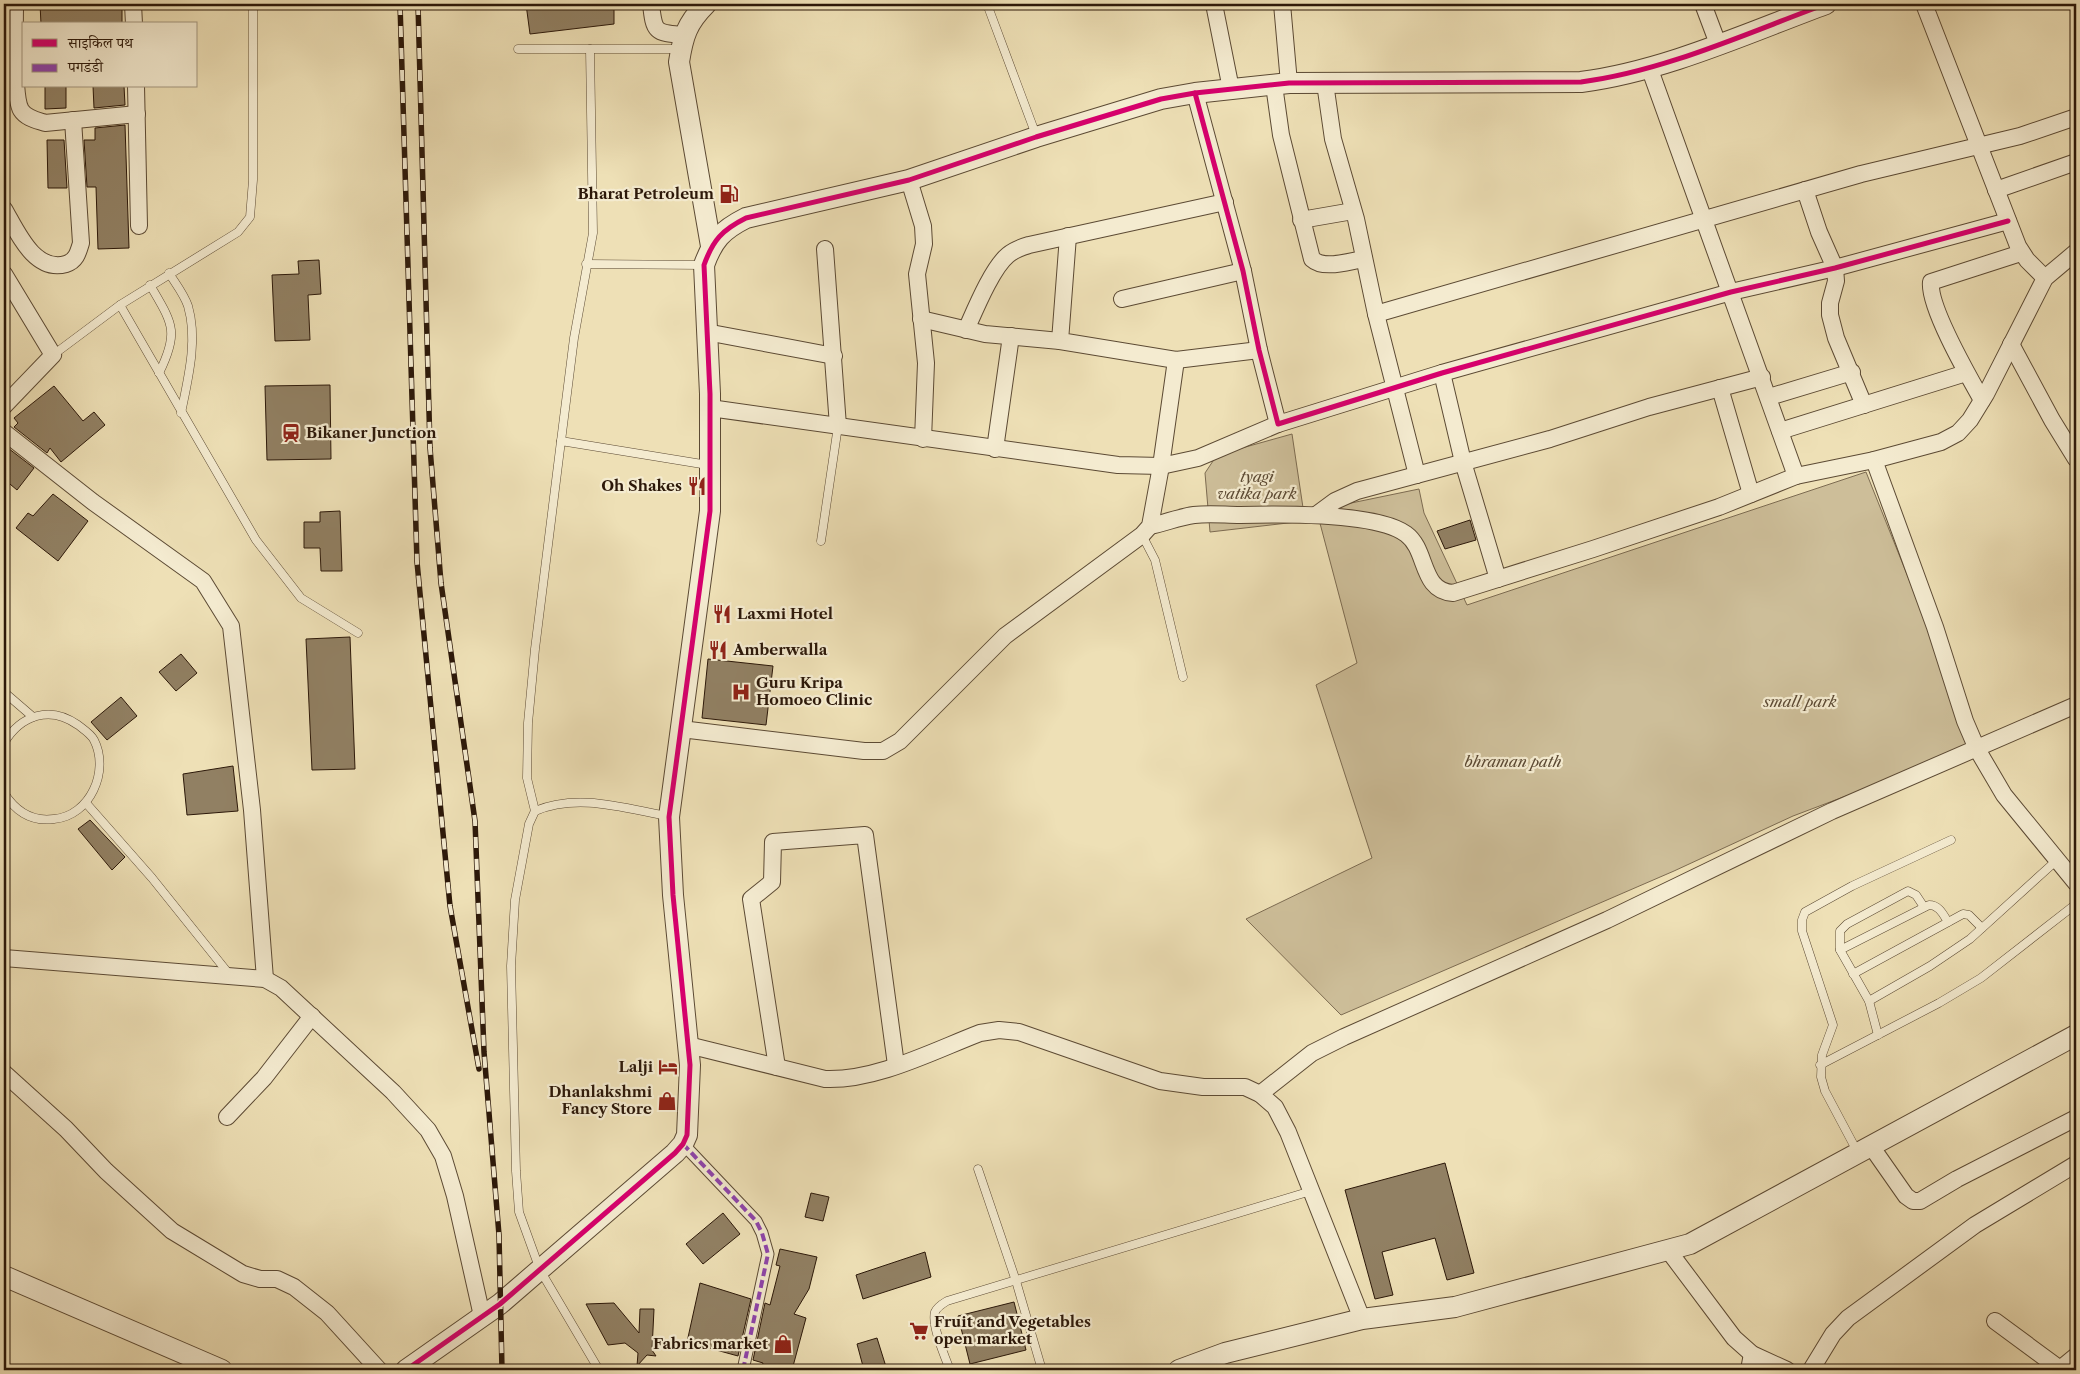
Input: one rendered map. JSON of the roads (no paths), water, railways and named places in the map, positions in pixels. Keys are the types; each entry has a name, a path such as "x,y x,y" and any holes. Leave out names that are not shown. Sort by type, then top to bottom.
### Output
{"street":[{"path":"15,4 17,89 20,110 30,119 45,123 137,114"},
{"path":"133,4 134,22"},
{"path":"651,4 653,24 657,30 682,42"},
{"path":"706,4 696,14 682,42 679,62 711,246"},
{"path":"1214,4 1231,89"},
{"path":"1282,4 1281,135 1312,259 1318,264 1364,259"},
{"path":"1703,4 1718,44"},
{"path":"406,1370 482,1316 540,1270 675,1153 683,1144 687,1134 690,1065 673,895 670,817 710,511 710,408 704,265 711,246 727,228 746,218 909,180 1036,137 1160,99 1195,93 1281,84 1581,82 1610,78 1718,44 1826,4"},
{"path":"1924,4 2022,253 2046,278"},
{"path":"1649,67 1762,376 1796,476"},
{"path":"1325,83 1333,139 1418,475"},
{"path":"136,88 139,226"},
{"path":"1195,93 1226,202 1243,271 1259,350 1278,424"},
{"path":"1376,314 1805,190 2020,136 2076,117"},
{"path":"4,209 25,246 43,262 57,266 71,262 78,254 81,243 74,120"},
{"path":"1996,190 2076,162"},
{"path":"909,180 923,226 924,244 917,274 926,363 923,439"},
{"path":"1805,190 1819,232 1835,268 1836,281 1830,303 1830,315 1836,338 1852,372 1864,405"},
{"path":"966,330 980,299 1007,255 1029,245 1226,202"},
{"path":"1301,220 1353,212"},
{"path":"710,408 1118,465 1161,466 1198,458 1278,424 1442,373 1731,292 1835,268 2008,221"},
{"path":"1060,341 1068,236"},
{"path":"825,249 838,426"},
{"path":"681,728 864,751 883,750 900,740 1005,636 1146,530 1204,514 1299,513 1372,523 1404,532 1412,541 1434,587 1453,593 1602,546 1751,494 1796,476 1874,460 1941,442 1958,433 1982,400 2046,278 2076,252"},
{"path":"1982,400 1954,349 1933,297 1931,282 2022,253"},
{"path":"1122,298 1243,271"},
{"path":"4,274 53,355 4,406"},
{"path":"921,320 966,330 1060,341 1176,360 1259,350"},
{"path":"706,332 834,356"},
{"path":"995,449 1011,336"},
{"path":"2011,344 2052,420 2076,459"},
{"path":"1146,530 1161,466 1176,360"},
{"path":"1769,397 1852,372"},
{"path":"1442,373 1463,462 1498,579"},
{"path":"1780,431 1966,373"},
{"path":"1316,515 1335,501 1357,491 1550,439 1649,407 1762,376"},
{"path":"1720,388 1751,494"},
{"path":"4,432 93,502 203,581 231,626 252,810 265,979"},
{"path":"1874,460 1936,627 1965,721 1977,749 2000,789 2076,883"},
{"path":"1260,1094 1312,1053 1344,1037 1607,920 1832,811 2076,705"},
{"path":"778,1067 751,900 772,882 774,842 865,835 896,1065"},
{"path":"4,958 265,979 281,988 393,1092 428,1130 443,1156 455,1196 482,1316"},
{"path":"227,1116 264,1078 312,1016"},
{"path":"688,1045 825,1079 844,1080 865,1077 980,1032 1000,1030 1019,1032 1160,1081 1203,1087 1245,1087 1260,1094 1274,1107 1288,1132 1362,1319"},
{"path":"1179,1370 1225,1353 1362,1319 1456,1307 1690,1244 2076,1035"},
{"path":"4,1073 66,1129 106,1171 172,1231 243,1274 260,1279 277,1279 294,1287 327,1312 379,1370"},
{"path":"1865,1149 1906,1196 1913,1201 1920,1201 1957,1179 2076,1118"},
{"path":"683,1144 756,1221 762,1233 768,1254 744,1370"},
{"path":"1811,1370 1834,1334 1848,1318 1975,1225 2076,1164"},
{"path":"1668,1250 1734,1338 1752,1354 1787,1370"},
{"path":"4,1276 222,1370"},
{"path":"1995,1321 2060,1369 2076,1356"},
{"path":"1749,1370 1752,1354"}],"lane":[{"path":"53,355 120,305 168,273 238,232 250,217 253,180 253,4"},
{"path":"987,4 1036,137"},
{"path":"518,49 590,49 682,42"},
{"path":"590,49 593,233 586,264 534,650 528,723 527,778 535,811 529,824 515,900 511,966 516,1171 519,1212 540,1270 600,1370"},
{"path":"586,264 704,265"},
{"path":"168,273 188,306 192,332 190,363 181,413"},
{"path":"150,285 172,324 172,340 159,373"},
{"path":"120,305 240,516 278,571 301,598 358,633"},
{"path":"821,540 838,426"},
{"path":"561,441 710,465"},
{"path":"1146,530 1183,678"},
{"path":"4,692 33,717"},
{"path":"4,743 10,732 33,717 54,714 72,720 94,740 99,758 95,787 86,803 60,819 37,820 25,815 4,793"},
{"path":"535,811 548,806 586,801 670,817"},
{"path":"86,803 152,878 231,977"},
{"path":"1865,1149 1825,1091 1820,1066 1833,1025 1802,932 1802,920 1805,912 1852,886 1951,840"},
{"path":"1868,1001 1930,966 1982,928 2057,860"},
{"path":"1878,1035 1868,1001 1840,950 1840,931 1847,924 1908,891 1916,896 1924,907"},
{"path":"1820,1066 1981,978 2076,904"},
{"path":"1840,950 1924,907 1935,905 1948,922"},
{"path":"1853,974 1963,914 1969,914 1982,928"},
{"path":"978,1169 1016,1281 1042,1370"},
{"path":"950,1370 938,1334 934,1314 938,1307 947,1301 1311,1191"}],"railway":[{"path":"400,4 417,562 450,906 479,1069"},
{"path":"418,4 430,448 441,583 475,821 484,1052 499,1235 502,1370"}],"place":[{"name":"Bharat Petroleum","path":"729,194"},
{"name":"Bikaner Junction","path":"291,433"},
{"name":"Oh Shakes","path":"697,486"},
{"name":"Laxmi Hotel","path":"722,614"},
{"name":"Amberwalla","path":"718,650"},
{"name":"Guru Kripa Homoeo Clinic","path":"741,692"},
{"name":"Lalji","path":"668,1067"},
{"name":"Dhanlakshmi Fancy Store","path":"667,1101"},
{"name":"Fruit and Vegetables open market","path":"919,1331"},
{"name":"Fabrics market","path":"783,1344"}],"park label":[{"name":"tyagi vatika park","path":"1257,486"},
{"name":"small park","path":"1800,702"},
{"name":"bhraman path","path":"1513,762"}]}
